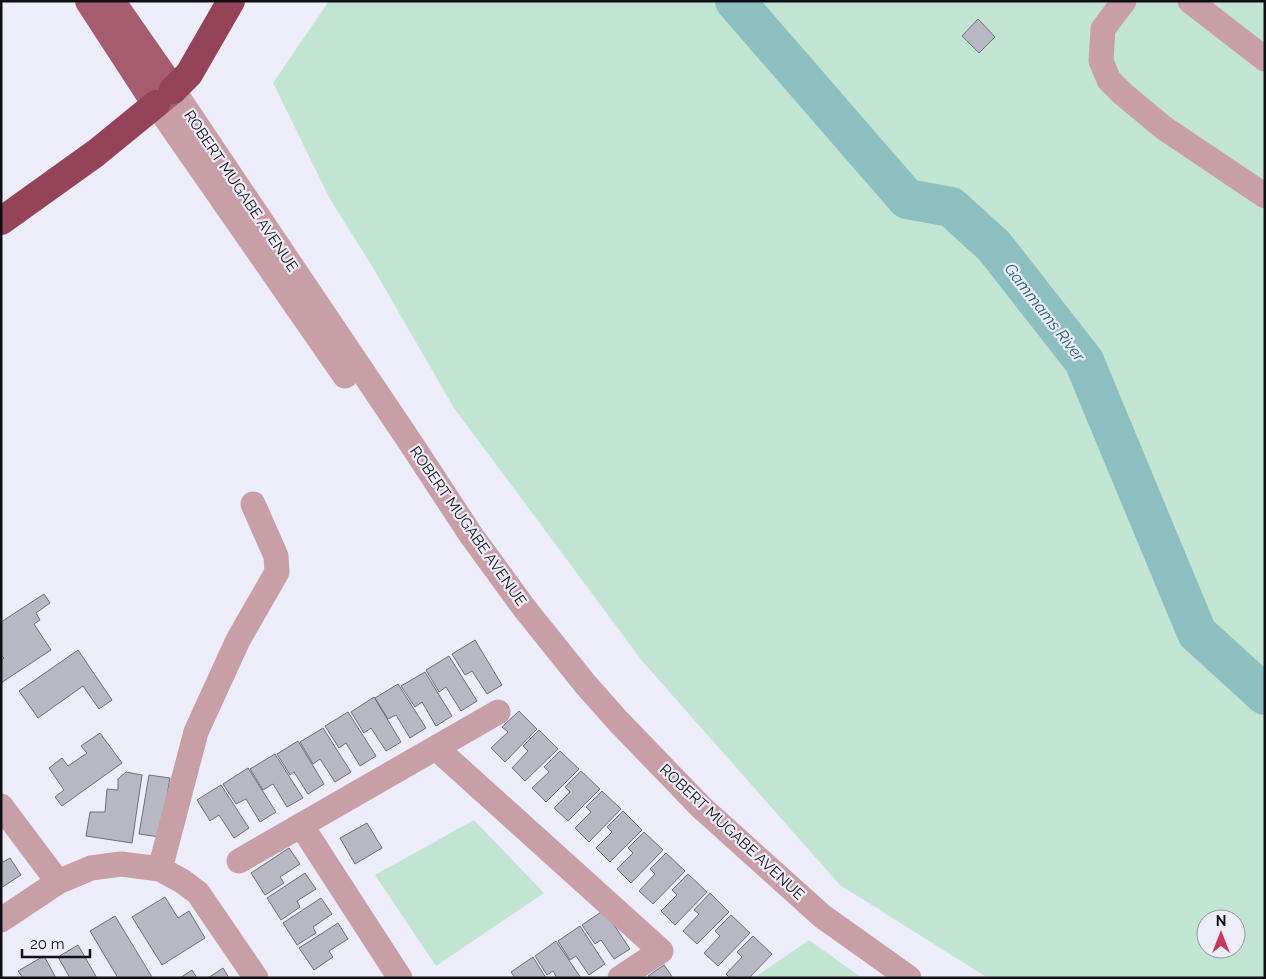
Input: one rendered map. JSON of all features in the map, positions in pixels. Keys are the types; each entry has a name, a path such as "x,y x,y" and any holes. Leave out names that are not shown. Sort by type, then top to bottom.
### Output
{"highway":[{"path":"1,221 96,153 189,74 231,1"}],"main road":[{"name":"ROBERT MUGABE AVENUE","path":"89,1 119,30 164,97"},
{"name":"ROBERT MUGABE AVENUE","path":"111,1 119,30"}],"street":[{"path":"1124,1 1103,29 1100,61 1109,80 1164,128 1265,196"},
{"path":"1190,1 1265,59"},
{"name":"ROBERT MUGABE AVENUE","path":"164,97 480,570 548,658 619,740 692,817 824,933 884,978"},
{"name":"ROBERT MUGABE AVENUE","path":"164,97 404,434 471,535 525,609 586,685 701,807 822,916 909,978"},
{"path":"160,869 196,732 238,640 276,572 276,556 253,504"},
{"path":"239,861 498,712"},
{"path":"436,748 661,952 620,978"},
{"path":"1,806 58,882"},
{"path":"301,825 400,978"},
{"path":"1,920 58,882 91,868 121,864 160,869 182,881 198,893 256,978"}],"green space":[{"path":"329,1 1265,1 1265,978 988,978 840,885 643,662 454,408 372,266 330,199 273,83"},
{"path":"474,820 544,893 436,966 375,875"},
{"path":"809,940 862,978 754,978"}],"building":[{"path":"978,19 995,37 979,53 962,36"},
{"path":"44,594 50,603 36,613 40,620 34,624 51,650 1,683 1,660 4,658 1,655 1,622"},
{"path":"475,640 502,685 487,694 472,671 465,675 452,654"},
{"path":"78,650 112,700 99,709 83,686 38,718 19,691"},
{"path":"449,656 477,701 461,711 446,687 439,692 426,670"},
{"path":"425,672 452,716 436,726 422,702 415,707 401,686"},
{"path":"398,684 426,728 410,738 396,715 388,719 375,698"},
{"path":"374,697 401,742 386,751 371,728 364,733 351,712"},
{"path":"519,711 537,729 505,762 491,748 508,732 502,727"},
{"path":"348,712 376,756 360,766 346,743 339,748 325,726"},
{"path":"323,728 351,772 335,782 320,759 313,764 300,742"},
{"path":"539,730 558,749 525,781 512,768 528,751 523,746"},
{"path":"100,733 122,763 62,806 55,797 64,790 49,768 62,758 68,766 87,753 81,746"},
{"path":"298,741 324,784 308,794 294,772 290,775 277,754"},
{"path":"560,751 579,769 546,802 532,788 549,772 544,767"},
{"path":"275,754 303,798 287,807 273,784 263,790 250,769"},
{"path":"248,768 276,812 260,822 246,799 236,804 223,784"},
{"path":"581,771 600,789 568,821 554,808 570,792 565,787"},
{"path":"126,772 142,775 132,843 86,836 90,812 105,812 107,789 118,790 118,779"},
{"path":"149,775 170,778 160,837 139,834"},
{"path":"221,785 249,828 234,838 219,815 210,821 197,800"},
{"path":"602,791 621,809 589,842 575,828 591,812 586,807"},
{"path":"623,811 642,830 610,862 596,848 612,832 607,827"},
{"path":"367,823 382,848 355,864 340,838"},
{"path":"644,832 663,850 631,883 617,869 633,853 628,848"},
{"path":"289,848 300,864 280,877 284,883 265,895 251,873"},
{"path":"666,853 685,871 653,904 639,891 655,874 650,869"},
{"path":"10,858 21,875 1,888 1,859 3,862"},
{"path":"305,873 316,889 297,901 300,907 281,920 267,898"},
{"path":"688,874 707,892 675,925 661,911 677,895 672,890"},
{"path":"710,893 729,912 697,944 683,931 699,914 694,910"},
{"path":"165,897 178,918 189,911 205,938 162,965 132,917"},
{"path":"321,898 332,914 313,927 316,933 297,945 283,923"},
{"path":"604,910 630,949 614,959 601,940 595,944 582,925"},
{"path":"731,915 750,933 718,966 704,953 720,936 715,931"},
{"path":"115,916 152,977 118,978 90,931"},
{"path":"338,923 348,939 329,951 333,957 314,970 299,948"},
{"path":"580,926 605,964 589,975 576,956 570,960 558,941"},
{"path":"753,936 772,954 749,978 730,978 726,974 742,957 737,952"},
{"path":"556,941 581,978 557,978 553,971 547,975 535,956"},
{"path":"78,945 97,978 70,978 58,957"},
{"path":"44,956 56,978 23,978 18,971"},
{"path":"533,957 546,978 515,978 511,972"},
{"path":"664,965 673,978 650,978 648,976"},
{"path":"223,968 229,978 208,978"},
{"path":"192,970 197,978 180,978"}],"waterway":[{"name":"Gammams River","path":"735,1 907,199 951,207 994,246 1084,361 1197,633 1265,695"}]}
